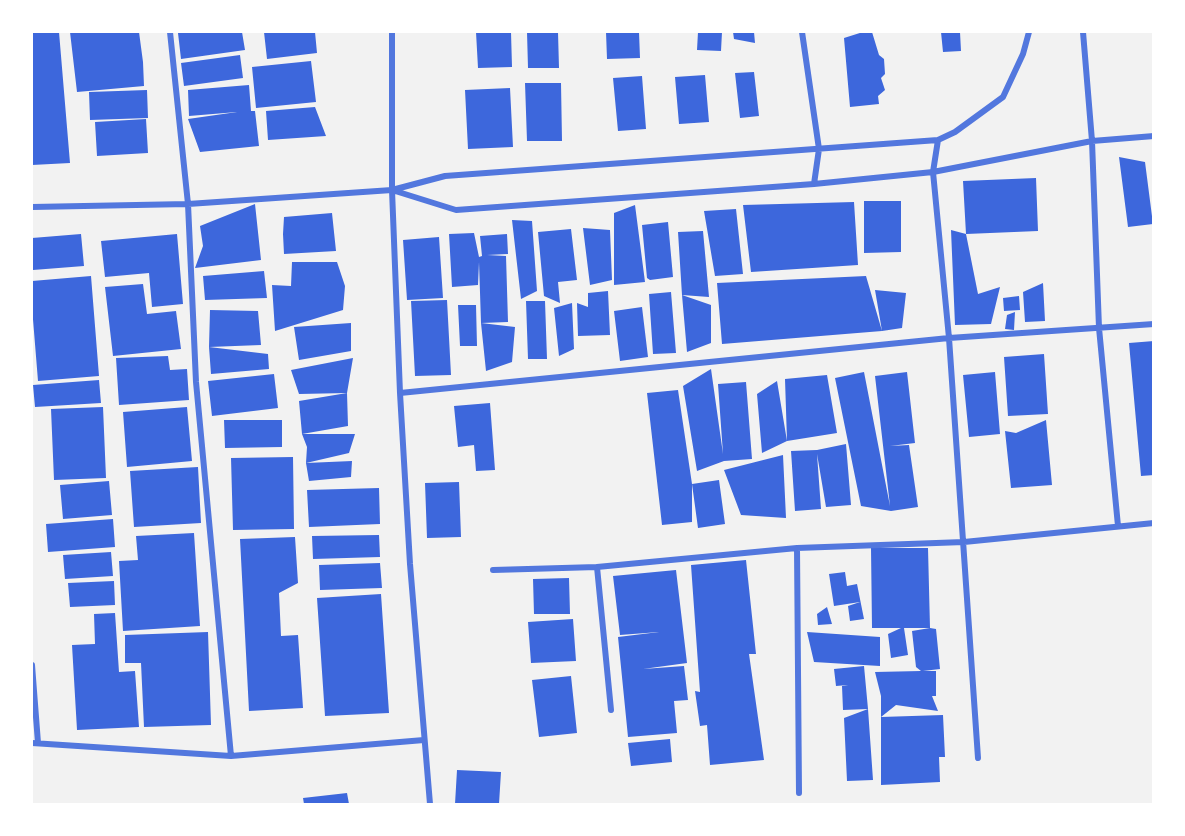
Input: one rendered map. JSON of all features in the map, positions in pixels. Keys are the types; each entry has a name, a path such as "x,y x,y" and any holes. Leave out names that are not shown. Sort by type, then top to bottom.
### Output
{"street":[{"path":"170,32 188,204 196,382 231,756"},
{"path":"392,32 392,190 400,393 410,564 430,804"},
{"path":"802,32 819,149 814,184"},
{"path":"32,207 188,204 392,190 445,176 938,140 955,132 1003,97 1023,54 1029,32"},
{"path":"1083,32 1092,141 1099,328 1118,526"},
{"path":"392,190 456,210 814,184 933,172 1092,141 1154,136"},
{"path":"938,140 933,172 949,339 978,758"},
{"path":"400,393 949,339 1154,324"},
{"path":"492,570 597,567 797,548 964,542 1154,523"},
{"path":"797,548 799,793"},
{"path":"597,567 611,710"},
{"path":"32,665 35,743 231,756 424,740"}],"building":[{"path":"32,32 59,32 70,163 32,165"},
{"path":"70,32 139,32 144,86 77,92"},
{"path":"242,32 245,50 181,59 178,33"},
{"path":"264,32 315,32 317,53 267,59"},
{"path":"476,32 511,32 512,67 478,68"},
{"path":"527,32 558,32 559,68 528,68"},
{"path":"606,32 639,32 640,58 607,59"},
{"path":"698,32 722,32 721,51 697,50"},
{"path":"733,32 754,32 755,43 734,39"},
{"path":"863,32 872,32 879,55 884,59 885,74 881,78 885,90 878,96 879,104 850,107 844,38"},
{"path":"941,32 960,32 961,51 943,52"},
{"path":"240,55 243,78 184,86 181,63"},
{"path":"311,61 316,102 256,108 252,67"},
{"path":"754,72 759,116 740,118 735,73"},
{"path":"705,75 709,122 679,124 675,77"},
{"path":"642,76 646,129 618,131 613,78"},
{"path":"525,83 561,83 562,141 527,141"},
{"path":"249,85 251,111 255,111 259,146 200,152 188,119 237,112 189,116 188,90"},
{"path":"510,88 513,147 468,149 465,90"},
{"path":"147,90 148,118 90,120 89,92"},
{"path":"315,107 326,136 268,140 266,111"},
{"path":"146,119 148,153 97,156 95,122"},
{"path":"1119,157 1145,162 1153,224 1128,227"},
{"path":"1036,178 1038,231 966,234 963,181"},
{"path":"864,201 901,201 901,252 864,253"},
{"path":"854,202 858,265 751,272 743,205"},
{"path":"255,204 261,260 195,268 203,246 200,226"},
{"path":"635,205 645,282 614,285 614,213"},
{"path":"736,209 743,274 715,276 704,211"},
{"path":"332,213 336,251 284,254 284,217"},
{"path":"512,220 532,221 537,291 521,299"},
{"path":"668,222 673,277 650,280 647,278 642,225"},
{"path":"583,228 610,230 612,280 590,285"},
{"path":"571,229 577,280 558,282 560,303 544,296 538,232"},
{"path":"951,230 966,234 978,294 1000,287 991,324 955,325"},
{"path":"703,231 709,297 682,295 678,232"},
{"path":"474,233 479,257 482,256 480,236 507,234 508,254 487,255 506,256 508,322 481,323 479,262 478,285 452,287 449,234"},
{"path":"81,234 84,266 33,270 32,238"},
{"path":"177,234 183,304 152,307 149,273 105,277 101,241"},
{"path":"439,237 443,298 407,300 403,240"},
{"path":"292,262 337,262 345,286 343,310 275,331 272,285 291,286"},
{"path":"264,271 267,298 205,300 203,276"},
{"path":"91,276 99,376 38,381 32,281"},
{"path":"866,276 882,331 722,344 717,283"},
{"path":"1043,283 1045,321 1025,322 1023,292"},
{"path":"143,284 147,314 176,311 181,349 113,356 105,287"},
{"path":"875,290 906,293 902,328 882,331"},
{"path":"608,291 610,335 578,336 577,303 588,307 588,293"},
{"path":"671,292 676,353 653,354 649,294"},
{"path":"682,295 711,305 711,343 687,352"},
{"path":"1019,296 1020,310 1004,311 1003,298"},
{"path":"447,300 451,375 415,376 411,301"},
{"path":"526,301 545,301 547,359 528,359"},
{"path":"572,303 574,349 559,356 554,308"},
{"path":"458,305 476,305 477,346 460,346"},
{"path":"642,307 648,357 620,361 614,311"},
{"path":"210,310 258,311 261,345 209,347"},
{"path":"1015,312 1014,330 1005,329 1007,315"},
{"path":"351,323 351,351 299,360 294,327"},
{"path":"481,323 515,327 512,362 486,371"},
{"path":"1154,341 1154,475 1141,476 1129,343"},
{"path":"209,347 268,354 269,369 211,374"},
{"path":"1044,354 1048,414 1008,416 1004,357"},
{"path":"168,356 170,370 187,369 189,400 119,405 116,358"},
{"path":"353,358 347,393 299,394 291,370"},
{"path":"711,369 723,454 718,384 746,382 752,459 724,461 697,471 683,386"},
{"path":"864,372 890,506 875,376 907,372 915,443 890,446 909,445 918,507 891,511 861,506 835,378"},
{"path":"995,372 1000,434 969,437 963,375"},
{"path":"274,374 278,408 212,416 208,381"},
{"path":"827,375 837,433 787,441 785,379"},
{"path":"99,380 101,403 35,407 33,385"},
{"path":"777,381 787,441 762,453 757,394"},
{"path":"678,390 692,484 692,522 662,525 647,393"},
{"path":"347,393 348,426 302,434 299,401"},
{"path":"490,403 495,470 476,471 474,445 458,447 454,406"},
{"path":"103,407 106,478 54,480 51,409"},
{"path":"187,407 192,461 127,467 123,412"},
{"path":"224,420 282,420 282,447 225,448"},
{"path":"1046,420 1052,485 1011,488 1005,431 1016,433"},
{"path":"302,434 355,434 349,453 306,463 307,447"},
{"path":"846,444 851,505 826,507 817,454 821,509 795,511 791,451 817,450"},
{"path":"783,455 786,518 741,515 724,470"},
{"path":"293,457 294,529 233,530 231,458"},
{"path":"352,461 351,477 309,481 306,463"},
{"path":"198,467 201,523 134,527 130,471"},
{"path":"719,480 725,524 698,528 692,484"},
{"path":"109,481 112,515 63,519 60,485"},
{"path":"459,482 461,537 427,538 425,483"},
{"path":"379,488 380,524 309,527 307,490"},
{"path":"113,519 115,547 48,552 46,524"},
{"path":"194,533 200,626 123,631 119,561 138,560 136,536"},
{"path":"379,535 380,557 313,559 312,536"},
{"path":"295,537 298,583 279,593 281,636 298,635 303,708 249,711 240,539"},
{"path":"871,548 928,548 930,628 904,628 908,655 891,658 888,634 901,628 872,628"},
{"path":"111,552 113,576 65,579 63,555"},
{"path":"746,560 756,654 749,654 764,760 710,765 707,725 700,726 695,691 700,692 691,565"},
{"path":"380,563 382,588 320,590 319,565"},
{"path":"676,570 687,663 643,669 684,666 688,700 674,701 677,733 628,737 618,637 659,632 620,635 613,576"},
{"path":"845,572 847,586 857,584 864,619 850,621 848,606 860,602 834,606 829,574"},
{"path":"569,578 570,614 534,614 533,579"},
{"path":"114,581 115,605 70,607 68,583"},
{"path":"381,594 389,713 325,716 317,598"},
{"path":"827,607 832,624 818,625 817,614"},
{"path":"115,613 119,672 135,671 139,727 77,730 72,645 95,644 94,614"},
{"path":"573,619 576,661 531,663 528,622"},
{"path":"936,629 940,669 923,671 936,671 936,696 932,696 938,711 896,705 881,717 881,696 875,672 921,671 916,667 912,631"},
{"path":"208,632 211,725 144,727 141,663 125,663 125,635"},
{"path":"807,632 880,637 880,666 814,662"},
{"path":"864,666 868,709 843,710 842,686 848,685 836,686 834,669"},
{"path":"571,676 577,733 539,737 532,680"},
{"path":"868,709 873,780 847,781 844,718"},
{"path":"943,715 945,757 939,757 940,782 881,785 881,717"},
{"path":"670,739 672,762 631,766 628,743"},
{"path":"457,770 501,772 499,804 455,804"},
{"path":"347,793 349,804 304,804 303,798"}]}
